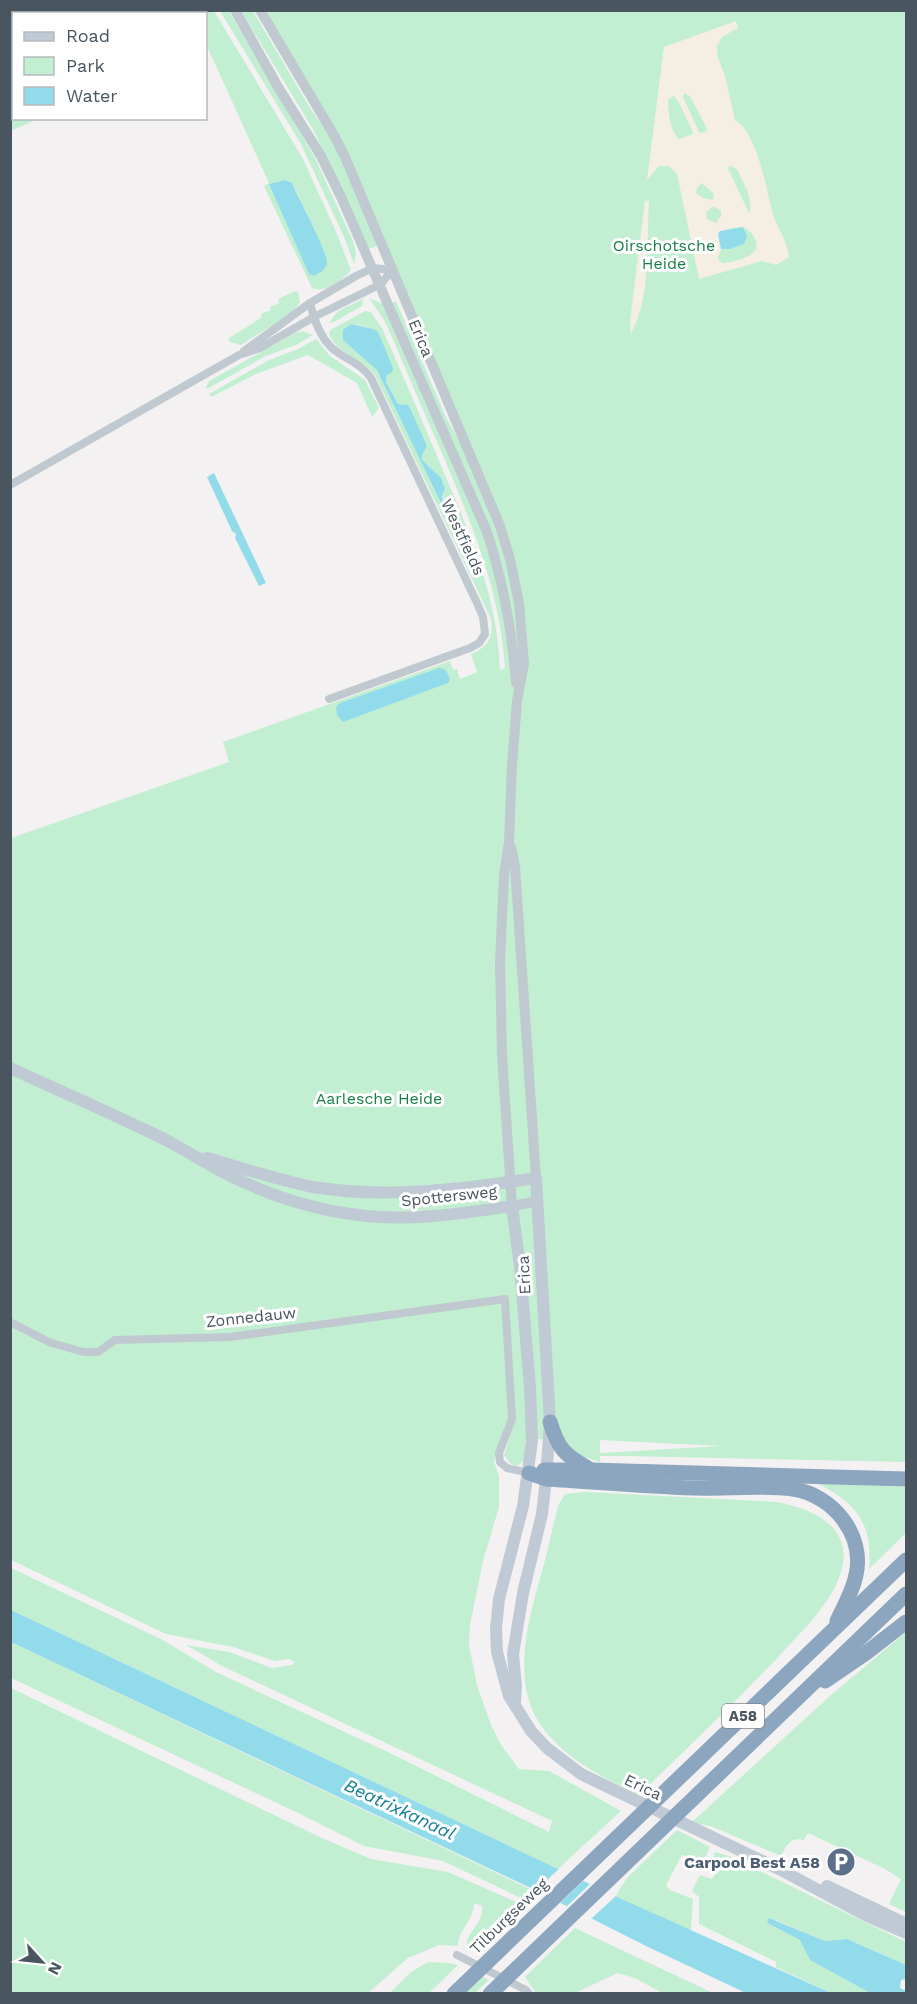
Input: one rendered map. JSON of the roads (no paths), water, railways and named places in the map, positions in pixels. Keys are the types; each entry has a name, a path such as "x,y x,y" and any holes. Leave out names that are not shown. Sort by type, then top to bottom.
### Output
{"highway":[{"path":"550,1422 556,1443 562,1452 591,1470"},
{"path":"528,1473 547,1474 591,1470 906,1479"},
{"name":"A58","path":"547,1474 694,1488 793,1489 814,1495 829,1504 842,1517 852,1534 858,1555 855,1582 833,1629"},
{"name":"A58","path":"833,1629 906,1560"},
{"name":"A58","path":"500,1984 906,1594"},
{"name":"A58","path":"791,1705 906,1622"},
{"name":"Tilburgseweg","path":"454,1994 833,1629"}],"main road":[{"name":"Spottersweg","path":"10,1068 266,1191 340,1212 408,1218 512,1206"},
{"name":"Spottersweg","path":"195,1155 264,1176 313,1186 355,1191 424,1190 536,1178"},
{"name":"Erica","path":"515,1703 513,1654 522,1593 542,1514 550,1422 536,1178"},
{"name":"Erica","path":"512,1206 520,1267 532,1441 523,1506 499,1599 495,1628 501,1672 509,1696 531,1731 547,1749 581,1774 781,1870 906,1934"},
{"name":"Erica","path":"781,1870 813,1880 906,1924"}],"street":[{"name":"Erica","path":"235,10 278,87 321,156 381,284 487,532 498,564 511,634 518,701"},
{"name":"Erica","path":"260,10 335,137 500,526 514,578 524,663 518,701 512,774 500,962 502,1055 512,1206"},
{"path":"239,355 255,341 310,303 373,268 392,270"},
{"path":"10,485 239,355 260,348 314,317 381,284 392,270"},
{"name":"Westfields","path":"310,303 314,317 329,345 366,370 371,378 477,603 483,617 485,634 478,643 470,648 329,699"},
{"name":"Erica","path":"509,842 515,866 536,1178"},
{"name":"Spottersweg","path":"512,1206 538,1201"},
{"name":"Erica","path":"505,1299 512,1419 499,1453 501,1462 507,1468 528,1473"},
{"name":"Zonnedauw","path":"10,1322 51,1343 84,1352 99,1352 115,1340 230,1337 505,1299"},
{"path":"457,1955 526,1990 528,1994"}],"water":[{"path":"285,180 292,183 326,256 326,267 314,276 309,274 269,184"},
{"path":"743,227 747,236 744,244 730,249 721,249 718,234 720,231"},
{"path":"351,324 378,332 393,368 392,372 387,375 386,382 398,404 408,405 410,408 427,446 422,460 441,478 445,488 442,497 446,507 457,516 466,539 465,549 377,370 343,340 343,330"},
{"path":"214,473 266,583 259,586 235,538 236,534 232,531 207,477"},
{"path":"439,668 447,674 450,680 448,683 343,722 337,715 336,707 340,703"},
{"name":"Beatrixkanaal","path":"11,1610 615,1896 831,1993 746,1993 535,1890 11,1642"},
{"path":"769,1918 825,1941 847,1939 906,1965 906,1979 901,1980 900,1988 906,1993 870,1993 810,1960 800,1940 771,1925 767,1922"}],"place":[{"name":"Carpool Best A58","path":"841,1862"}],"park label":[{"name":"Oirschotsche Heide","path":"664,254"},
{"name":"Aarlesche Heide","path":"379,1098"}]}
